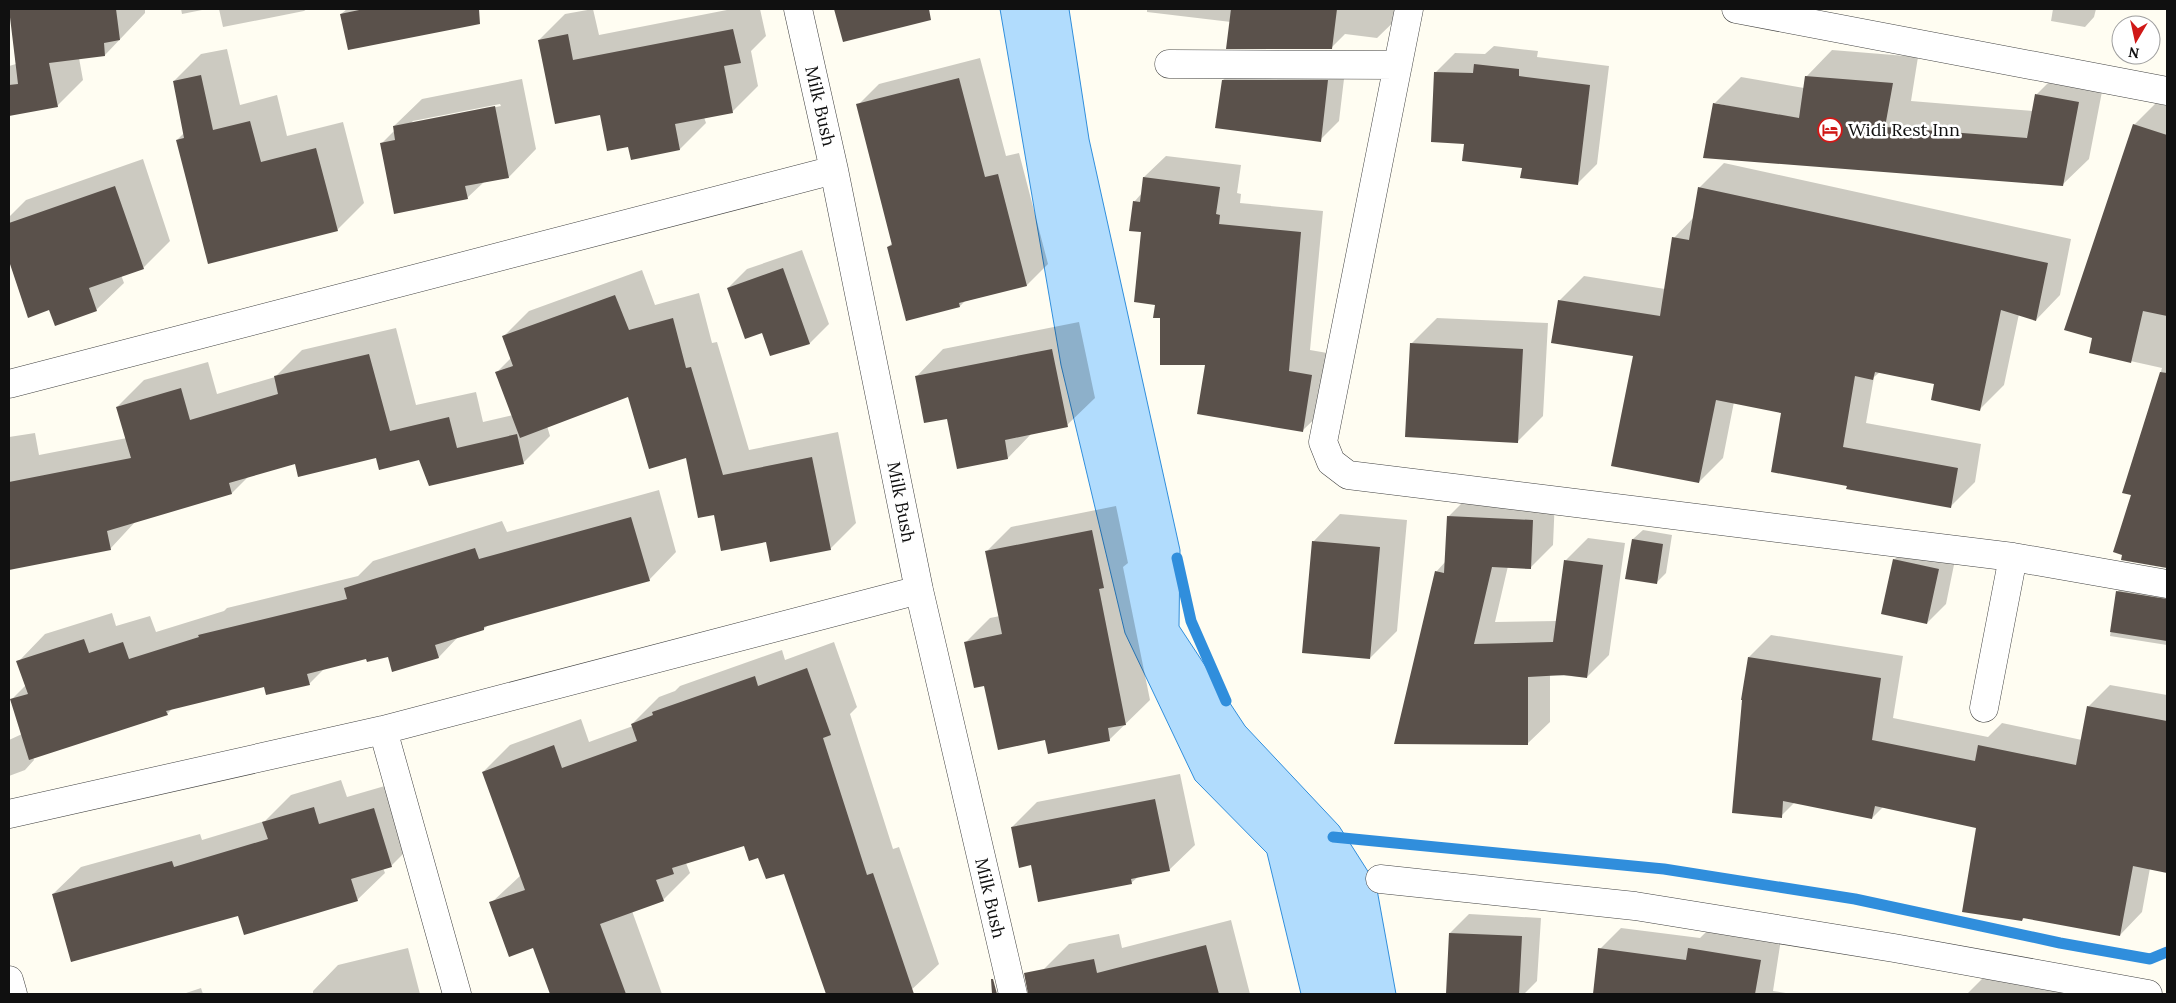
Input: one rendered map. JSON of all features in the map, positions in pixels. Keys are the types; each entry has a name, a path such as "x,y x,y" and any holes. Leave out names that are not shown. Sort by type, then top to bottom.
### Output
{"street":[{"name":"Milk Bush","path":"798,9 834,170 919,590 1013,994"},
{"path":"1409,9 1323,442 1331,462 1348,475 2012,557 2167,584"},
{"path":"1736,9 2167,92"},
{"path":"1169,64 1398,65"},
{"path":"9,384 834,170"},
{"path":"1984,708 2012,557"},
{"path":"9,814 383,730 919,590"},
{"path":"383,730 457,994"},
{"path":"1380,878 1635,906 1894,948 2148,994"},
{"path":"9,980 13,994"}],"water":[{"path":"1000,9 1069,9 1089,139 1180,550 1179,626 1245,726 1339,826 1376,884 1396,994 1301,994 1267,853 1195,780 1125,633 1061,365"}],"building":[{"path":"9,9 116,9 120,40 104,43 105,56 49,63 58,107 9,116 9,85 18,84"},
{"path":"364,9 479,9 480,24 348,50 340,14"},
{"path":"834,9 929,9 931,20 843,42"},
{"path":"1231,9 1337,9 1332,49 1226,49"},
{"path":"733,29 741,63 724,66 733,113 675,124 680,150 631,160 628,147 607,151 600,115 555,124 538,40 568,34 573,60"},
{"path":"1474,64 1519,69 1519,76 1590,85 1578,185 1520,178 1522,168 1462,161 1464,144 1431,142 1434,72 1473,73"},
{"path":"201,75 213,130 250,121 261,162 316,148 338,231 208,264 176,140 184,138 173,81"},
{"path":"1805,76 1893,83 1885,127 2027,138 2035,94 2079,102 2063,186 1703,158 1713,103 1799,118"},
{"path":"959,78 985,177 998,174 1027,286 959,303 960,307 906,321 887,247 892,245 856,104"},
{"path":"1222,80 1328,80 1321,142 1215,128"},
{"path":"495,106 509,178 465,186 468,199 394,214 380,143 395,140 393,126"},
{"path":"2133,124 2167,135 2167,316 2143,311 2131,363 2089,353 2092,338 2064,330"},
{"path":"1143,177 1220,187 1216,214 1220,215 1219,224 1301,232 1289,371 1312,375 1303,432 1197,414 1205,365 1160,365 1160,318 1153,318 1155,305 1134,302 1141,232 1129,231 1133,201 1140,202"},
{"path":"115,186 144,269 89,288 97,311 55,326 49,310 28,318 9,261 9,223"},
{"path":"1698,187 2048,263 2036,321 2001,310 1980,411 1931,400 1934,384 1875,372 1873,380 1855,376 1843,447 1958,468 1951,508 1846,489 1847,486 1771,472 1781,413 1716,400 1699,483 1611,466 1633,356 1551,343 1558,300 1660,316 1672,237 1689,240"},
{"path":"783,268 810,344 770,356 762,333 745,339 727,288"},
{"path":"615,295 629,330 673,318 686,368 691,367 723,475 812,457 831,550 770,562 766,542 721,551 714,515 698,518 686,458 649,469 628,397 520,438 495,372 513,366 502,336"},
{"path":"1410,343 1523,349 1518,443 1405,437"},
{"path":"1052,349 1068,427 1005,440 1008,459 957,469 947,419 924,423 915,376"},
{"path":"369,354 390,431 449,417 457,448 517,434 524,464 429,486 419,460 379,470 376,458 298,477 295,464 229,483 232,494 107,531 111,550 9,570 9,482 131,458 116,407 181,388 190,420 278,394 274,376"},
{"path":"2160,372 2167,373 2167,568 2121,560 2122,555 2113,552 2131,495 2122,493"},
{"path":"1447,516 1533,520 1531,569 1492,567 1474,644 1553,642 1564,560 1603,565 1587,678 1564,675 1528,677 1528,745 1394,744 1435,571 1444,573"},
{"path":"631,517 650,581 484,627 484,630 435,645 439,658 392,672 388,657 367,662 366,659 307,674 310,685 266,695 264,687 166,711 168,715 29,760 10,699 28,694 16,661 84,639 89,653 123,642 129,659 199,637 198,635 347,599 344,588 475,548 479,559"},
{"path":"1092,530 1104,588 1099,589 1126,725 1108,728 1110,741 1048,754 1045,740 998,750 984,686 974,688 964,642 1002,634 985,551"},
{"path":"1632,539 1663,544 1657,584 1625,579"},
{"path":"1312,541 1380,547 1370,659 1302,653"},
{"path":"1893,559 1939,569 1927,624 1881,614"},
{"path":"2116,591 2167,599 2167,641 2110,632"},
{"path":"1748,657 1881,678 1872,740 1975,761 1978,745 2076,765 2087,706 2167,721 2167,873 2133,866 2120,936 2023,918 2022,921 1962,912 1976,828 1875,806 1872,819 1783,801 1782,818 1732,813 1741,700"},
{"path":"807,668 831,735 823,738 867,875 873,873 914,994 826,994 784,874 766,879 758,858 749,861 744,846 672,868 674,874 656,880 664,901 600,924 626,994 550,994 533,948 509,957 489,902 525,890 482,772 554,745 562,768 637,741 631,724 653,715 652,712 755,676 758,686"},
{"path":"1155,799 1170,871 1131,879 1132,884 1038,902 1031,865 1019,868 1011,827"},
{"path":"314,807 319,824 374,808 392,867 351,879 358,901 244,935 238,916 71,962 52,894 172,861 174,867 268,839 262,822"},
{"path":"1449,933 1522,936 1519,994 1446,994"},
{"path":"1206,945 1219,994 1028,994 1024,973 1094,959 1097,973"},
{"path":"1598,948 1686,960 1688,948 1761,960 1755,994 1593,994"},
{"path":"991,979 993,979 997,994 992,994"}],"waterway":[{"path":"1177,558 1191,621 1226,701"},
{"path":"1333,837 1664,869 1855,899 2060,943 2150,959 2167,952"}],"place":[{"name":"Widi Rest Inn","path":"1830,130"}]}
